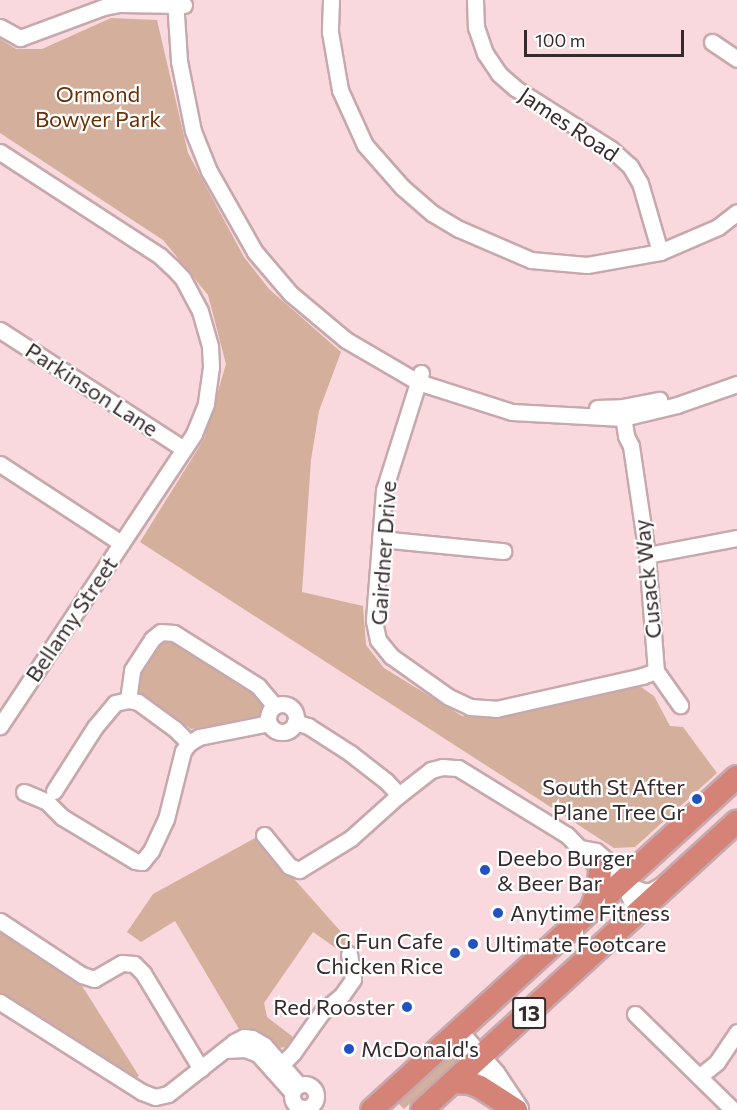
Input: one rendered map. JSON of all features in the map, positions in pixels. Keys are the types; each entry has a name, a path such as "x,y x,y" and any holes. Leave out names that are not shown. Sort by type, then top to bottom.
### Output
{"highway":[{"name":"13","path":"372,1110 737,777"},
{"name":"13","path":"422,1110 737,822"},
{"path":"592,909 599,888 600,870"},
{"path":"453,1082 470,1083 480,1087 519,1110"}],"street":[{"path":"331,0 330,32 340,90 365,145 402,187 432,213 459,230 531,260 587,265 660,252 718,227 737,212"},
{"name":"James Road","path":"475,0 476,27 485,52 500,74 515,88 611,149 630,166 640,183 660,252"},
{"path":"0,27 20,38 104,7 120,4 180,3 194,99 203,129 217,167 265,250 299,289 334,320 423,379 501,399 570,408 627,412 677,405 737,384"},
{"path":"712,42 737,59"},
{"name":"Bellamy Street","path":"0,153 160,256 183,279 207,331 211,367 206,404 184,449 2,718"},
{"name":"Parkinson Lane","path":"0,330 184,449"},
{"path":"627,412 737,377"},
{"name":"Gairdner Drive","path":"423,379 418,405 409,416 395,451 384,490 374,621 378,640 391,656 449,697 470,707 496,709 642,676 656,670"},
{"name":"Cusack Way","path":"627,412 634,437 631,446 648,555 656,670 680,705"},
{"path":"0,464 121,543"},
{"path":"648,555 737,538"},
{"path":"380,539 503,551"},
{"path":"128,699 132,670 152,639 161,632 174,633 232,669 258,686 275,706"},
{"path":"54,791 106,710 115,703 128,699 138,702 175,729 189,743"},
{"path":"285,704 290,706 296,716 290,729 282,732 274,729 269,723 269,713 275,706 285,704"},
{"path":"295,722 308,726 350,753 386,781 399,795"},
{"path":"24,792 47,802 62,817 135,861 142,862 151,851 166,819 183,751 189,743 199,737 269,723"},
{"path":"264,835 290,866 299,870 351,838 431,770 442,767 458,768 567,835 609,879 636,890 651,891 679,875"},
{"path":"581,848 596,851 617,869 632,902 626,924"},
{"path":"0,921 82,975 94,979 122,963 134,964 143,973 201,1069"},
{"path":"278,1067 322,1012 342,995 352,979 350,954"},
{"path":"0,1002 142,1092 155,1097 168,1094 226,1050 251,1051 278,1067 296,1088 295,1104 312,1107 314,1088 308,1084 296,1088"},
{"path":"635,1014 700,1076 712,1092 733,1110"},
{"path":"700,1076 717,1062 737,1032"},
{"path":"454,1034 519,1110"},
{"path":"407,1110 428,1094 453,1082"}],"green space":[{"name":"Ormond Bowyer Park","path":"111,18 157,20 188,153 244,257 269,289 341,352 319,411 311,460 302,592 363,606 366,645 384,668 462,716 499,715 638,685 654,696 670,726 683,727 717,773 635,847 614,848 140,542 204,439 226,364 208,295 163,240 0,133 0,39 16,49 42,49"},
{"path":"164,636 172,638 260,695 265,707 263,715 257,719 191,729 140,693 133,682 156,641"},
{"path":"257,837 358,951 343,953 313,932 264,1003 267,1017 293,1037 286,1047 279,1048 267,1037 255,1031 239,1029 175,921 141,942 127,932 153,894"},
{"path":"0,929 77,978 139,1076 135,1078 0,993"},
{"path":"449,1056 458,1061 458,1065 430,1085 404,1109 397,1102"}],"place":[{"name":"South St After Plane Tree Gr","path":"697,799"},
{"name":"Deebo Burger & Beer Bar","path":"485,870"},
{"name":"Anytime Fitness","path":"498,913"},
{"name":"Ultimate Footcare","path":"473,944"},
{"name":"G Fun Cafe Chicken Rice","path":"455,953"},
{"name":"Red Rooster","path":"407,1007"},
{"name":"McDonald's","path":"349,1049"}]}
